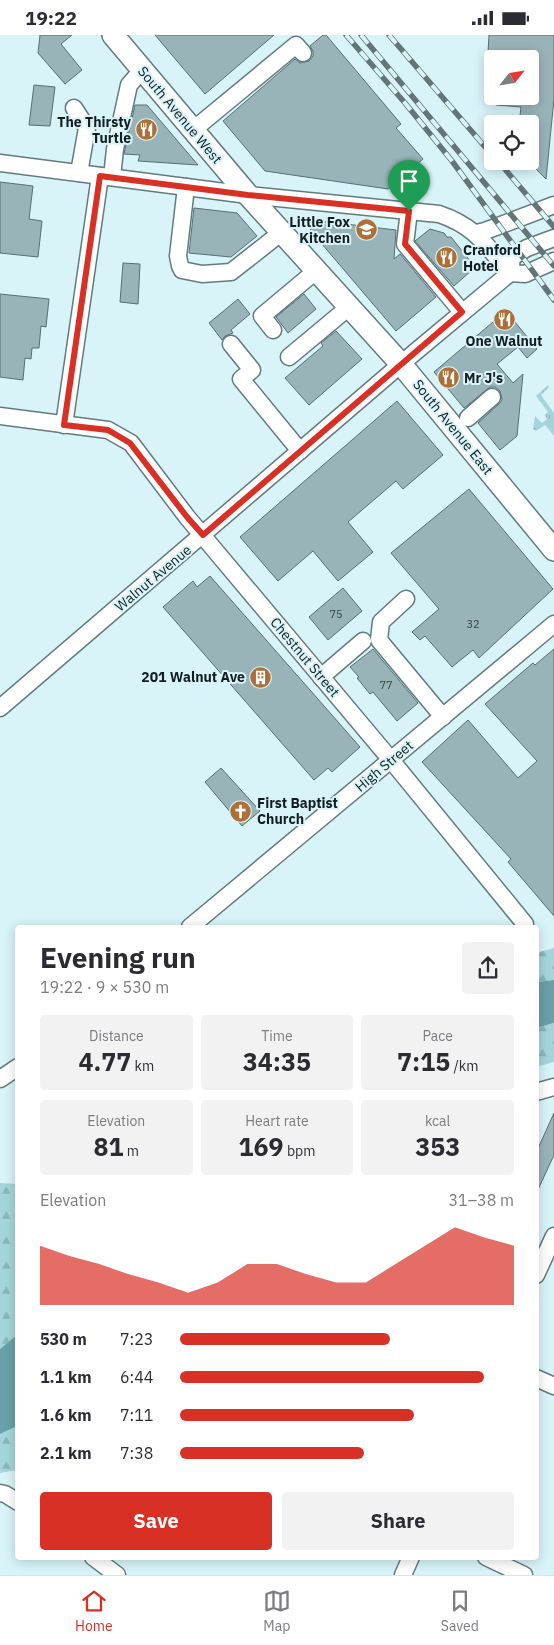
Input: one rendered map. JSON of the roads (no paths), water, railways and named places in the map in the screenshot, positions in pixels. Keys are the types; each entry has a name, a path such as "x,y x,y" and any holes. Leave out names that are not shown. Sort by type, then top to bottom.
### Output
{"main road":[{"name":"South Avenue West","path":"113,35 136,77 193,130 248,195"},
{"name":"South Avenue East","path":"248,195 401,364 554,550"}],"street":[{"path":"193,130 296,45 303,53"},
{"path":"64,425 106,177 116,149 136,77"},
{"path":"74,108 87,128 79,173"},
{"path":"0,163 248,195 439,214 484,230 510,273"},
{"path":"186,187 178,256 182,270 202,274 231,272 282,231"},
{"path":"484,230 554,205"},
{"path":"409,211 405,244 462,312"},
{"path":"510,273 512,257 527,248 554,238"},
{"path":"510,273 525,274 554,261"},
{"path":"273,330 262,316 316,270"},
{"name":"Walnut Avenue","path":"0,708 510,273"},
{"path":"289,357 349,307"},
{"path":"231,345 252,370 241,379 300,451"},
{"path":"468,418 492,397"},
{"name":"Chestnut Street","path":"0,416 108,430 130,443 187,517 391,760 525,924"},
{"path":"406,599 380,622 379,640 444,717"},
{"name":"High Street","path":"192,925 554,624"},
{"path":"321,677 362,641"},
{"path":"0,1079 15,1069"},
{"path":"539,1090 554,1087"},
{"path":"539,1268 554,1235"},
{"path":"539,1379 554,1386"},
{"path":"0,1493 15,1500"},
{"path":"97,1560 117,1575"},
{"path":"403,1575 410,1560"},
{"path":"492,1560 524,1575"}],"railway":[{"path":"346,35 452,161 554,300"},
{"path":"361,35 554,266"},
{"path":"389,35 484,146"},
{"path":"506,170 554,227"}],"place":[{"name":"The Thirsty Turtle","path":"147,130"},
{"name":"Little Fox Kitchen","path":"366,230"},
{"name":"Cranford Hotel","path":"447,258"},
{"name":"One Walnut","path":"504,319"},
{"name":"Mr J's","path":"448,378"},
{"name":"201 Walnut Ave","path":"261,677"},
{"name":"First Baptist Church","path":"241,811"}]}
